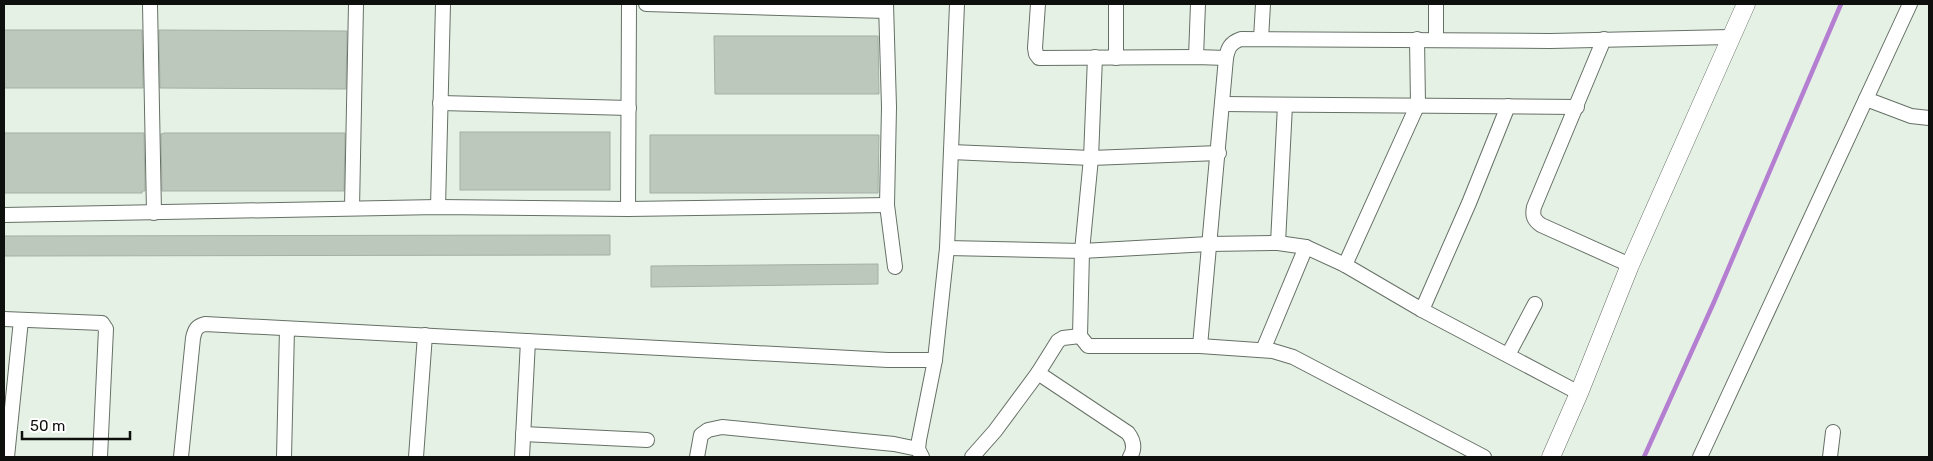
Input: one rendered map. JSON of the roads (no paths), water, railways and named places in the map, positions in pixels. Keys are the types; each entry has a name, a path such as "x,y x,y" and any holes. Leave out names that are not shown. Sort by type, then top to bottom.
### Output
{"street":[{"path":"150,4 154,213"},
{"path":"352,208 356,4"},
{"path":"438,207 442,4"},
{"path":"628,209 629,4"},
{"path":"646,4 886,7 890,107 887,205 895,267"},
{"path":"697,457 701,435 708,430 722,427 894,444 920,453 936,360 947,248 957,4"},
{"path":"1038,4 1035,48 1039,58 1226,58"},
{"path":"1116,4 1116,58"},
{"path":"1196,57 1198,4"},
{"path":"1261,39 1263,4"},
{"path":"1436,4 1436,40"},
{"path":"1551,457 1579,394 1630,265 1746,4"},
{"path":"1700,457 1910,4"},
{"path":"1200,346 1219,153 1226,58 1228,48 1233,42 1241,39 1436,40 1730,37"},
{"path":"1345,265 1418,104 1417,39"},
{"path":"1604,39 1532,214 1534,220 1541,226 1630,265"},
{"path":"1095,58 1091,158 1082,251 1080,336 1088,346 1200,346 1273,351 1293,357 1484,457"},
{"path":"1866,99 1911,116 1929,118"},
{"path":"440,103 629,108"},
{"path":"1222,104 1285,106 1418,104 1577,107"},
{"path":"1278,242 1285,106"},
{"path":"1422,310 1469,203 1508,106"},
{"path":"951,152 1091,158 1219,153"},
{"path":"4,215 438,207 628,209 887,205"},
{"path":"947,248 1082,251 1278,242 1306,247 1345,265 1422,310 1579,394"},
{"path":"1263,350 1306,247"},
{"path":"1508,355 1535,304"},
{"path":"4,319 102,323 106,329 100,457"},
{"path":"7,457 21,320"},
{"path":"181,457 192,338 198,326 206,324 888,360 936,360"},
{"path":"284,457 287,329"},
{"path":"416,457 425,336"},
{"path":"972,457 995,431 1038,373 1058,341 1063,338 1080,336"},
{"path":"522,457 528,341"},
{"path":"1038,373 1128,433 1134,447 1130,457"},
{"path":"1830,457 1833,432"},
{"path":"523,434 646,440"}],"waterway":[{"path":"1644,457 1714,302 1841,4"}]}
